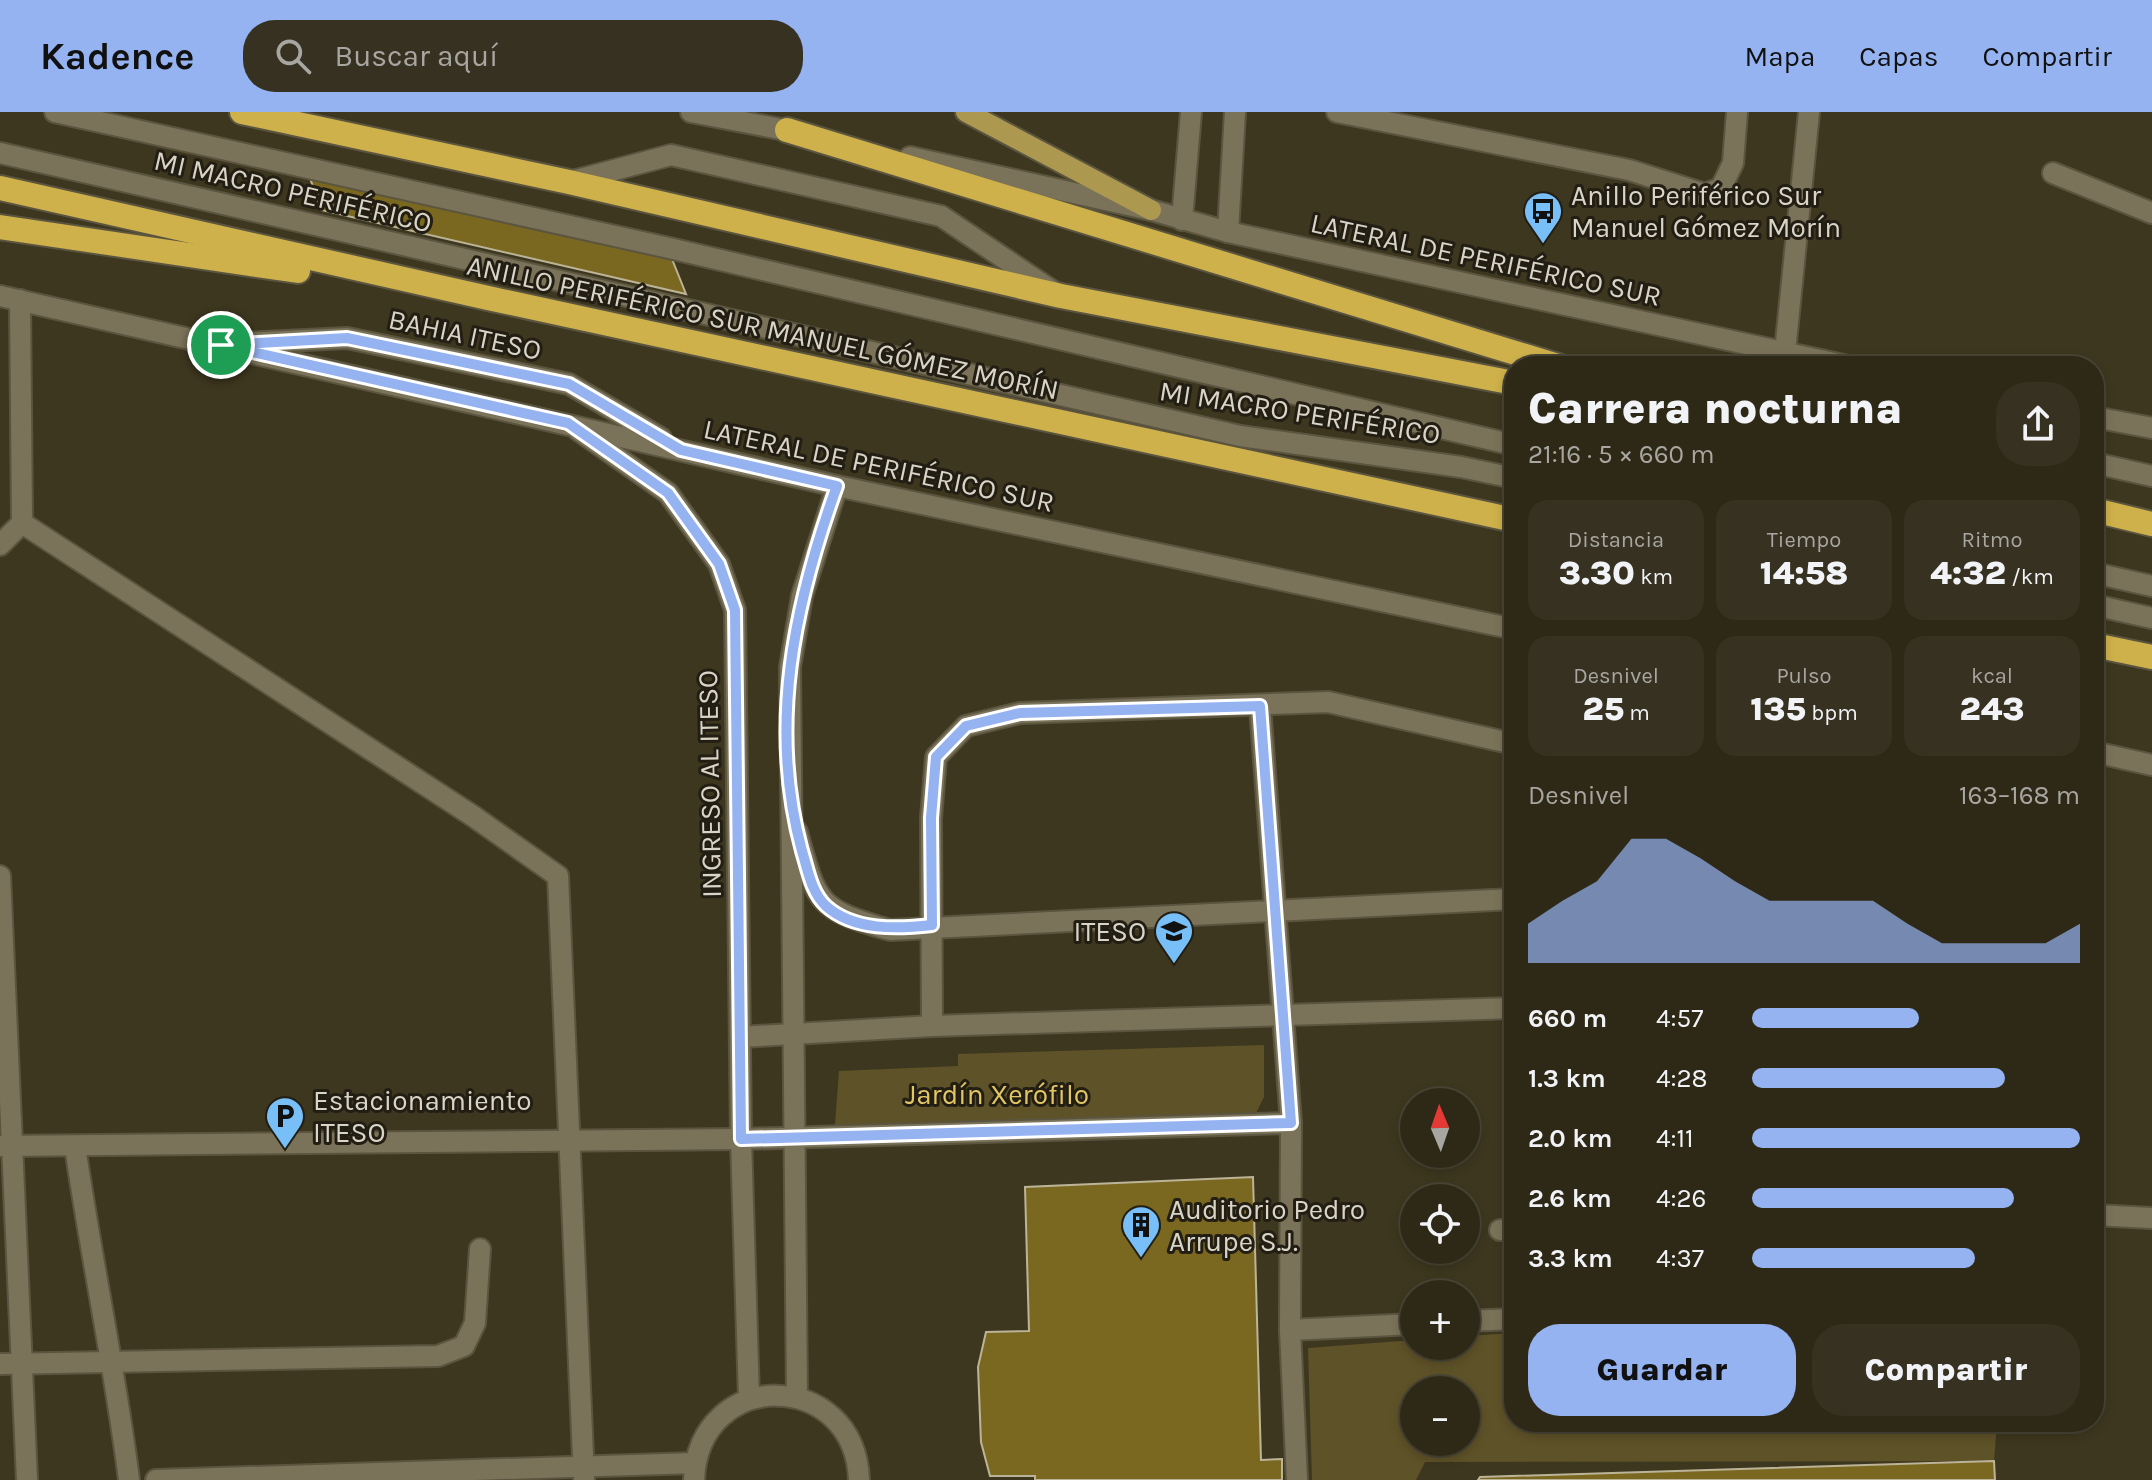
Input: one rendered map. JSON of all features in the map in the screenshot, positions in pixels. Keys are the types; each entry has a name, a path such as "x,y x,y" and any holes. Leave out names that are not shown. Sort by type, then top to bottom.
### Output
{"highway":[{"path":"242,112 569,182 1061,296 1504,381"},
{"path":"787,130 1525,356"},
{"name":"ANILLO PERIFÉRICO SUR MANUEL GÓMEZ MORÍN","path":"0,188 488,298 1504,518"},
{"path":"0,227 488,298"},
{"path":"2104,512 2152,524"},
{"path":"2104,647 2152,657"}],"main road":[{"path":"966,112 1151,210"}],"street":[{"name":"MI MACRO PERIFÉRICO","path":"55,112 669,248 1504,443"},
{"name":"LATERAL DE PERIFÉRICO SUR","path":"691,112 787,130 1151,210 1228,232 1803,356"},
{"path":"1182,220 1191,112"},
{"path":"1228,232 1235,112"},
{"path":"1337,112 1629,170 1705,194 1721,188 1733,163 1737,112"},
{"path":"1785,352 1809,112"},
{"name":"MI MACRO PERIFÉRICO","path":"0,153 1240,436 1504,476"},
{"path":"569,182 671,155 941,216 1061,296"},
{"path":"2053,173 2152,213"},
{"path":"0,545 22,523 10,298"},
{"name":"LATERAL DE PERIFÉRICO SUR","path":"10,298 837,486 1504,627"},
{"name":"BAHIA ITESO","path":"221,345 347,338 569,384 681,450"},
{"path":"2104,419 2152,428"},
{"name":"INGRESO AL ITESO","path":"568,423 668,493 719,564 735,610 741,1139 749,1399"},
{"path":"2104,465 2152,476"},
{"path":"797,1397 788,801 790,667 802,596 837,486"},
{"path":"22,523 473,816 558,876 583,1473"},
{"path":"2104,575 2152,586"},
{"path":"2104,607 2152,618"},
{"path":"932,1026 931,818 936,757 966,726 1020,713 1328,702 1504,742"},
{"path":"1260,706 1291,1123 1290,1330 1297,1480"},
{"path":"2104,754 2152,765"},
{"path":"788,801 812,888 827,907 851,919 890,930 932,925 1504,899"},
{"path":"0,876 6,1146 27,1480"},
{"path":"740,1037 932,1026 1504,1008"},
{"path":"6,1146 741,1139 1291,1123"},
{"path":"75,1146 91,1255 114,1361 129,1480"},
{"path":"2104,1216 2152,1218"},
{"path":"0,1364 438,1356 464,1346 475,1323 480,1249"},
{"path":"1480,1320 1504,1319"},
{"path":"1290,1330 1400,1325"},
{"path":"156,1480 694,1472 701,1442 713,1424 749,1399 773,1395 797,1397 825,1409 846,1431 859,1459 859,1480"}],"green space":[{"name":"Jardín Xerófilo","path":"1264,1045 1264,1097 1254,1117 834,1137 839,1071 958,1066 958,1054"},
{"path":"1504,1334 1504,1432 1996,1432 1994,1461 1425,1462 1416,1480 1312,1480 1308,1348 1400,1341 1400,1360 1480,1360 1480,1335"}],"building":[{"path":"310,178 672,259 686,294 321,210"},
{"name":"Auditorio Pedro Arrupe S.J.","path":"1253,1177 1261,1460 1282,1459 1282,1480 1035,1480 1035,1476 990,1476 981,1442 978,1367 986,1332 1029,1331 1025,1187"},
{"path":"1994,1461 1995,1480 1478,1480 1480,1477"}],"place":[{"name":"Anillo Periférico Sur Manuel Gómez Morín","path":"1543,245"},
{"name":"ITESO","path":"1174,965"},
{"name":"Estacionamiento ITESO","path":"285,1150"},
{"name":"Auditorio Pedro Arrupe S.J.","path":"1141,1259"}],"route":[{"path":"347,338 569,384 681,450 837,486 820,531 802,596 790,667 788,801 812,888 827,907 851,919 890,930 932,925 931,818 936,757 966,726 1020,713 1260,706 1291,1123 741,1139 735,610 719,564 668,493 568,423 221,345 347,338"}]}
